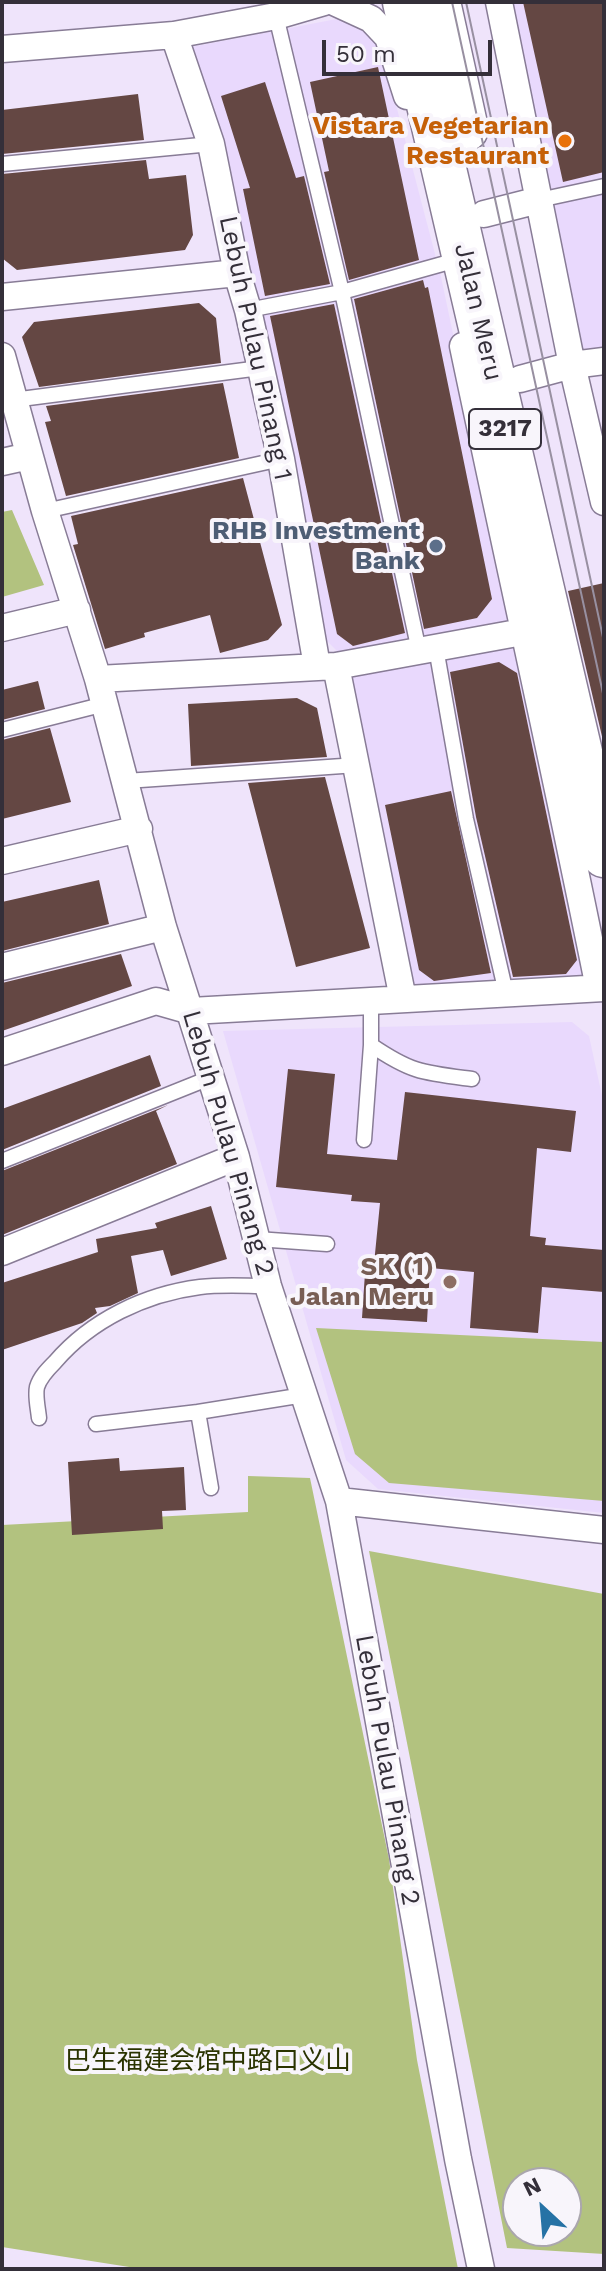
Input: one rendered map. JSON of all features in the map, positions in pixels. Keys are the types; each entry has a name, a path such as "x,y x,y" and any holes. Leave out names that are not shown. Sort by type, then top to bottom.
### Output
{"highway":[{"name":"Jalan Meru","path":"405,2 435,130 537,630 604,855"},
{"name":"Jalan Meru","path":"438,2 604,763"}],"street":[{"path":"2,49 174,35 276,16 324,2"},
{"path":"2,1052 156,1001 191,1011 601,988 559,784 537,630 421,161 435,130 405,94 388,37 371,19 334,2"},
{"path":"499,2 572,365 604,502"},
{"name":"Lebuh Pulau Pinang 1","path":"174,35 211,144 237,273 248,310 327,666 357,765 403,999"},
{"path":"484,214 539,200"},
{"path":"2,297 237,273"},
{"name":"Lebuh Pulau Pinang 2","path":"2,356 45,511 102,692 163,927 236,1157 268,1286 339,1501 458,2159 481,2269"},
{"path":"520,379 572,365 604,361"},
{"path":"2,462 29,456"},
{"path":"2,628 77,610"},
{"path":"102,692 327,666 537,630"},
{"path":"2,861 139,829"},
{"path":"2,967 163,927"},
{"path":"2,1252 236,1157"},
{"path":"339,1501 604,1530"}],"lane":[{"path":"276,16 428,649 506,993"},
{"path":"2,164 211,144"},
{"path":"539,200 604,186"},
{"path":"248,310 342,292 446,263"},
{"path":"13,400 260,368"},
{"path":"45,511 281,459"},
{"path":"2,730 102,692"},
{"path":"126,781 357,765"},
{"path":"364,1140 371,1001"},
{"path":"371,1045 398,1064 420,1073 472,1079"},
{"path":"2,1161 212,1077"},
{"path":"257,1239 327,1244"},
{"path":"39,1418 36,1389 42,1376 71,1342 94,1326 140,1302 168,1293 201,1287 268,1286"},
{"path":"96,1424 304,1395"},
{"path":"198,1412 211,1488"}],"shaded area":[{"path":"508,2 604,2 604,351 576,355"},
{"path":"347,17 379,40 441,277 590,981 409,990 340,654 321,635 186,48"},
{"name":"SK (1) Jalan Meru","path":"572,1022 589,1036 604,1105 604,1513 378,1489 346,1460 223,1031"}],"green space":[{"path":"12,510 44,585 2,597 2,512"},
{"path":"316,1328 604,1342 604,1501 389,1483 355,1454"},
{"name":"巴生福建会馆中路口义山","path":"248,1476 310,1478 389,1859 417,2060 458,2269 142,2269 2,2247 2,1525 248,1512"},
{"path":"369,1551 604,1594 604,2254 507,2248 582,2247 582,2167 502,2167 502,2223"}],"building":[{"path":"523,2 604,2 604,172 563,182"},
{"path":"378,67 419,260 349,280 324,172 329,171 310,82"},
{"path":"265,82 296,178 304,176 330,284 265,296 243,189 250,188 221,96"},
{"path":"138,94 144,140 2,154 2,110"},
{"path":"146,160 149,179 186,175 193,235 185,250 17,270 2,258 2,174"},
{"path":"423,280 425,288 428,287 492,599 477,618 424,629 354,299"},
{"path":"199,303 216,318 221,363 39,387 22,337 34,322"},
{"path":"334,304 405,633 353,646 337,634 270,316"},
{"path":"223,383 239,458 66,496 45,422 51,421 46,406"},
{"path":"243,478 282,625 268,640 220,653 210,615 144,633 145,637 105,649 73,545 78,544 71,516"},
{"path":"604,583 604,745 568,591"},
{"path":"499,662 517,673 577,960 566,974 513,977 476,817 450,672"},
{"path":"38,681 45,709 2,720 2,690"},
{"path":"297,698 317,708 327,757 191,766 188,704"},
{"path":"50,728 71,802 2,819 2,740"},
{"path":"325,777 370,948 296,967 248,783"},
{"path":"451,791 491,973 434,981 419,970 385,805"},
{"path":"99,880 109,924 2,951 2,902"},
{"path":"121,954 132,986 2,1031 2,983"},
{"path":"150,1055 161,1086 2,1150 2,1109"},
{"path":"288,1069 335,1074 327,1154 397,1160 405,1092 576,1111 571,1152 537,1148 530,1236 546,1238 545,1245 604,1250 604,1292 542,1287 538,1333 470,1328 474,1272 430,1268 427,1322 362,1318 365,1273 373,1274 380,1203 351,1201 352,1195 276,1187"},
{"path":"168,1105 156,1111 177,1164 2,1235 2,1171"},
{"path":"211,1206 227,1259 171,1276 163,1250 131,1256 138,1293 110,1306 95,1308 97,1313 82,1323 2,1350 2,1283 98,1252 96,1239 157,1228 155,1223"},
{"path":"119,1458 120,1471 184,1467 186,1510 162,1511 163,1529 72,1535 68,1462"}],"tram line":[{"path":"452,2 604,698"},
{"path":"466,2 604,642"}],"place":[{"name":"Vistara Vegetarian Restaurant","path":"565,141"},
{"name":"RHB Investment Bank","path":"436,546"},
{"name":"SK (1) Jalan Meru","path":"450,1282"}]}
